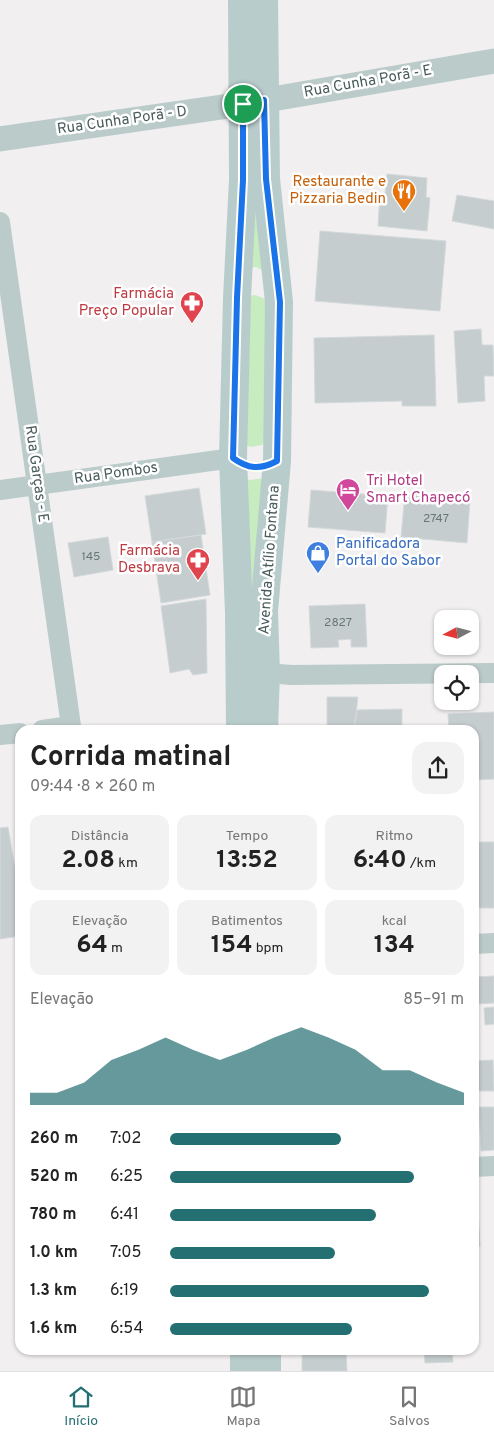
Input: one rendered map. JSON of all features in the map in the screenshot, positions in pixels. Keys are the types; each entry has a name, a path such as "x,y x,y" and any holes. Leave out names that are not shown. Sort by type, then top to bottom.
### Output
{"main road":[{"name":"Avenida Atílio Fontana","path":"242,0 280,302 277,461 264,611 266,674 264,725"},
{"name":"Avenida Atílio Fontana","path":"240,725 239,613 233,458 237,298 243,180 254,102 264,0"},
{"path":"237,298 247,291 259,290 271,294 280,302"},
{"path":"233,458 243,465 254,468 266,466 277,461"},
{"path":"244,1355 244,1371"},
{"path":"267,1355 267,1371"}],"street":[{"name":"Rua Cunha Porã - E","path":"254,102 494,60"},
{"name":"Rua Cunha Porã - D","path":"0,139 254,102"},
{"name":"Rua Garças - E","path":"0,222 71,725"},
{"name":"Rua Pombos","path":"0,490 233,458"},
{"path":"266,674 494,673"},
{"path":"0,735 15,734"},
{"path":"479,944 494,943"},
{"path":"479,1167 494,1166"}],"green space":[{"path":"252,172 264,271 256,267 244,268"},
{"path":"255,295 267,301 265,441 262,445 251,447 244,445 250,296"},
{"path":"242,478 250,480 265,478 252,591 244,591"}],"building":[{"name":"Restaurante e Pizzaria Bedin","path":"387,174 427,178 426,197 430,198 427,231 378,226 380,193 385,194"},
{"path":"457,195 494,201 494,229 452,221"},
{"path":"320,231 446,241 440,311 315,301"},
{"path":"481,329 482,345 493,345 494,376 484,376 485,401 458,403 454,331"},
{"path":"434,335 436,406 402,406 402,401 315,403 314,338"},
{"path":"199,488 206,534 152,542 145,496"},
{"name":"Tri Hotel Smart Chapecó","path":"311,490 388,496 385,533 308,527"},
{"path":"405,494 470,500 467,543 401,537"},
{"path":"201,535 210,595 161,603 152,542"},
{"path":"108,537 113,570 74,577 68,543"},
{"path":"206,599 207,673 193,675 189,669 170,673 161,606"},
{"path":"365,604 367,647 351,647 351,639 338,640 339,647 311,648 309,606"},
{"path":"327,697 358,697 355,725 327,725"},
{"path":"402,709 402,725 355,725 357,710"},
{"path":"494,712 494,779 479,780 479,725 449,725 448,714"},
{"path":"8,827 15,868 15,937 0,939 0,828"},
{"path":"479,842 494,842 494,908 479,908"},
{"path":"494,976 494,1003 479,1004 479,977"},
{"path":"494,1007 494,1024 485,1025 484,1008"},
{"path":"493,1060 494,1091 479,1091 479,1061"},
{"path":"479,1107 494,1107 494,1150 481,1151"},
{"path":"302,1355 346,1355 347,1371 302,1371"},
{"path":"424,1355 452,1355 453,1362 425,1363"}],"place":[{"name":"Restaurante e Pizzaria Bedin","path":"404,212"},
{"name":"Farmácia Preço Popular","path":"192,324"},
{"name":"Tri Hotel Smart Chapecó","path":"348,511"},
{"name":"Panificadora Portal do Sabor","path":"318,574"},
{"name":"Farmácia Desbrava","path":"198,581"}],"route":[{"path":"264,100 266,179 280,302 277,461 266,466 254,468 243,465 233,458 237,298 243,180 243,104 264,100"}]}
